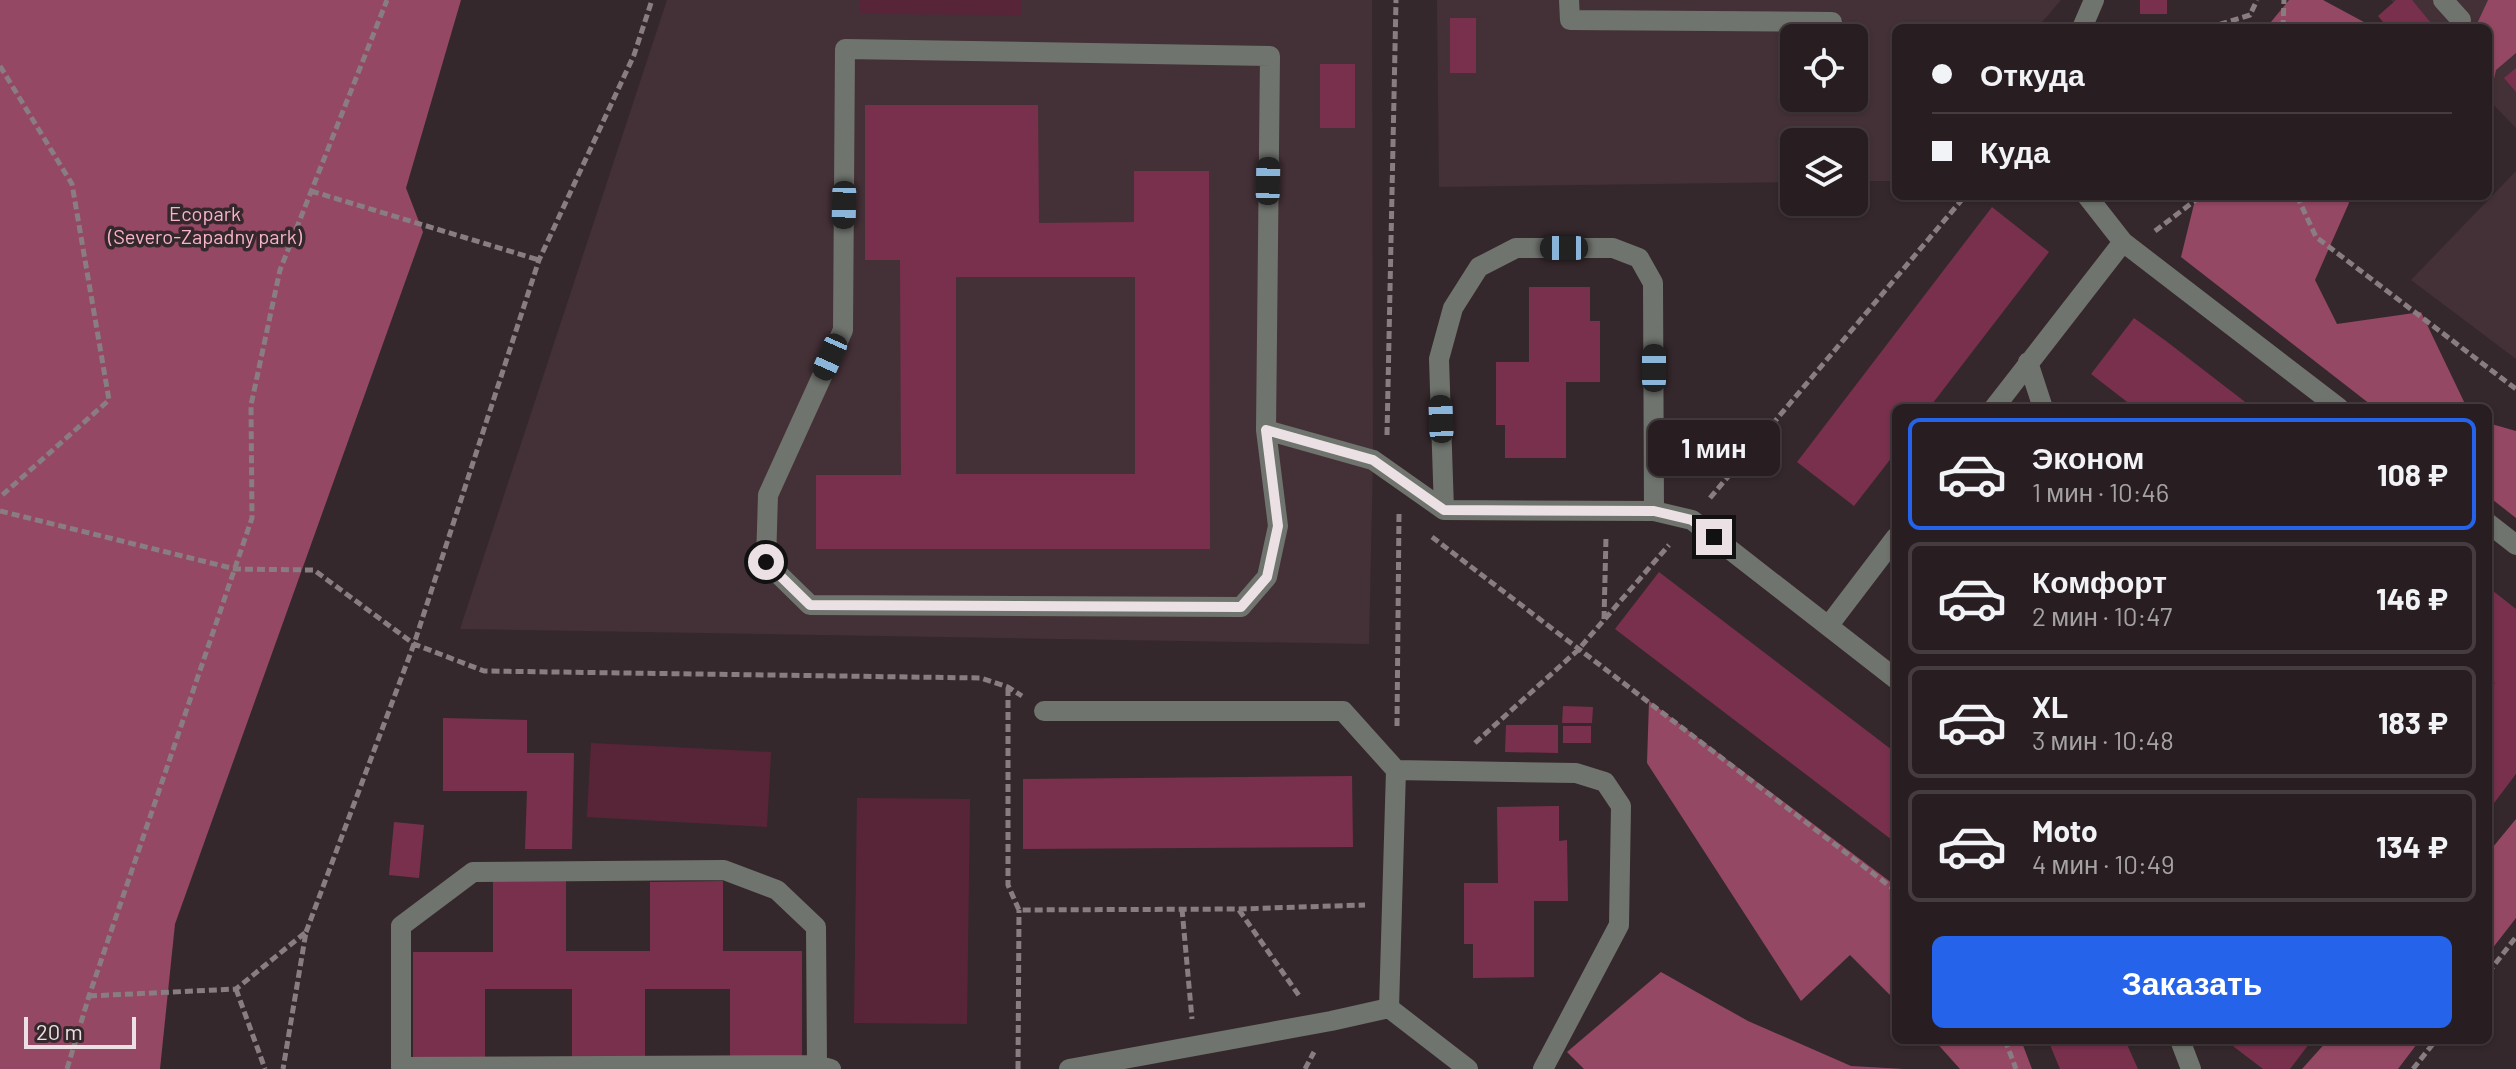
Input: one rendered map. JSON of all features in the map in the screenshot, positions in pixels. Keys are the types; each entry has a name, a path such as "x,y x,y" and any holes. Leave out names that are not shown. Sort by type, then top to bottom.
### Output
{"lane":[{"path":"1569,0 1570,20 1832,22"},
{"path":"2084,24 2094,0"},
{"path":"2443,0 2461,20"},
{"path":"845,49 1270,56 1266,430 1278,526 1267,577 1241,607 810,605 766,562 768,495 843,330 845,49"},
{"path":"2090,200 2127,245 2334,404"},
{"path":"1997,404 2028,362 2127,245"},
{"path":"1444,510 1439,359 1453,308 1479,267 1516,248 1613,248 1639,258 1653,283 1654,511"},
{"path":"2028,362 2042,404"},
{"path":"1266,430 1373,460 1444,510 1654,511 1692,520 1892,676"},
{"path":"2492,526 2516,545"},
{"path":"1829,625 1892,542"},
{"path":"1044,711 1343,711 1396,770 1389,1008"},
{"path":"1396,770 1576,773 1605,782 1621,806 1619,925 1543,1069"},
{"path":"724,870 777,890 816,927 824,1067 401,1067 401,926 473,872 724,870"},
{"path":"1069,1069 1389,1008 1468,1069"},
{"path":"2182,1044 2191,1069"}],"path":[{"path":"67,1069 252,518 251,405 280,270 387,0"},
{"path":"283,1069 306,932 414,644 539,260 634,55 652,0"},
{"path":"1396,0 1387,438 1399,511 1396,770"},
{"path":"2221,24 2250,15 2257,0"},
{"path":"2283,24 2284,0"},
{"path":"0,66 72,184 109,400 0,497"},
{"path":"311,191 539,260"},
{"path":"1444,771 1578,650 1692,520 1962,200"},
{"path":"2127,245 2195,200"},
{"path":"2299,200 2316,237 2516,389"},
{"path":"0,511 235,569 314,570 414,644 484,671 981,678 1008,687 1044,711"},
{"path":"1399,511 1411,521"},
{"path":"1604,620 1607,511"},
{"path":"1423,530 1892,888"},
{"path":"1008,687 1008,885 1019,910 1018,1069"},
{"path":"1019,910 1239,909 1393,904"},
{"path":"1182,909 1195,1046"},
{"path":"1239,909 1318,1023"},
{"path":"89,996 236,989 306,932"},
{"path":"2492,968 2516,937"},
{"path":"236,989 265,1069"},
{"path":"2007,1044 2016,1069"},
{"path":"2413,1069 2433,1044"}],"shaded area":[{"path":"667,0 1372,0 1373,460 1369,644 460,629"},
{"path":"860,0 1021,0 1021,15 860,14"},
{"path":"1437,0 2061,0 2040,24 1892,24 1892,181 1868,181 1868,128 1780,128 1780,182 1439,187"},
{"path":"2391,0 2516,0 2516,128 2492,103 2492,24 2414,24"},
{"path":"2516,171 2516,359 2411,280 2488,200 2492,200 2492,196"},
{"path":"591,743 771,752 767,827 587,817"},
{"path":"857,798 970,799 967,1024 854,1023"}],"green space":[{"name":"Ecopark (Severo-Zapadny park)","path":"0,0 461,0 406,188 423,232 175,924 160,1069 0,1069"},
{"path":"2289,0 2323,0 2368,24 2269,24"},
{"path":"2488,0 2516,0 2516,53 2496,70 2492,88 2492,24 2477,24"},
{"path":"2195,200 2349,200 2315,280 2337,324 2421,312 2465,404 2370,404 2181,257"},
{"path":"2492,424 2516,431 2516,518 2492,499"},
{"path":"1649,701 1892,883 1892,997 1850,955 1801,1001 1647,763"},
{"path":"2516,819 2516,918 2492,949 2492,848"},
{"path":"1661,972 1748,1021 1851,1066 1904,1069 1584,1069 1567,1052"},
{"path":"1938,1044 2023,1044 2032,1069 1960,1069"},
{"path":"2324,1044 2417,1044 2398,1069 2302,1069"}],"building":[{"path":"2140,0 2167,0 2167,14 2140,14"},
{"path":"2396,0 2412,0 2431,23 2385,24 2378,16"},
{"path":"1450,18 1476,18 1476,73 1450,73"},
{"path":"1320,64 1355,64 1355,128 1320,128"},
{"path":"2516,68 2516,92 2504,78"},
{"path":"865,105 1038,105 1039,223 1134,222 1134,171 1209,171 1210,549 816,549 816,475 901,475 900,260 865,260","holes":["956,277 1135,277 1135,474 956,474"]},
{"path":"1992,207 2049,252 1932,404 1892,404 1892,457 1854,506 1797,462"},
{"path":"1529,287 1590,287 1590,321 1600,321 1600,382 1566,382 1566,458 1505,458 1505,425 1496,425 1496,362 1529,362"},
{"path":"2134,318 2248,404 2130,404 2091,374"},
{"path":"1659,572 1892,750 1892,840 1615,629"},
{"path":"2492,590 2516,609 2516,774 2492,806 2492,687 2495,683 2492,680"},
{"path":"1563,706 1593,707 1592,723 1562,723"},
{"path":"443,718 527,720 527,753 574,753 572,849 525,849 527,791 443,791"},
{"path":"1506,725 1558,725 1558,753 1505,752"},
{"path":"1563,726 1591,726 1591,743 1563,743"},
{"path":"1352,776 1353,847 1023,849 1023,779"},
{"path":"1559,806 1559,841 1567,840 1568,901 1534,901 1534,977 1473,978 1473,944 1464,944 1464,883 1498,883 1497,807"},
{"path":"394,822 424,825 419,878 389,875"},
{"path":"493,881 566,881 566,951 650,951 650,882 723,881 723,951 802,951 802,1057 730,1057 730,989 645,989 645,1057 572,1057 572,989 485,989 485,1057 413,1057 413,952 493,952"},
{"path":"2050,1044 2127,1044 2138,1069 2060,1069"},
{"path":"2230,1044 2309,1044 2290,1069 2263,1069"}],"route":[{"path":"766,562 810,605 1241,607 1267,577 1278,526 1266,430 1373,460 1444,510 1654,511 1692,520 1714,537"}]}
